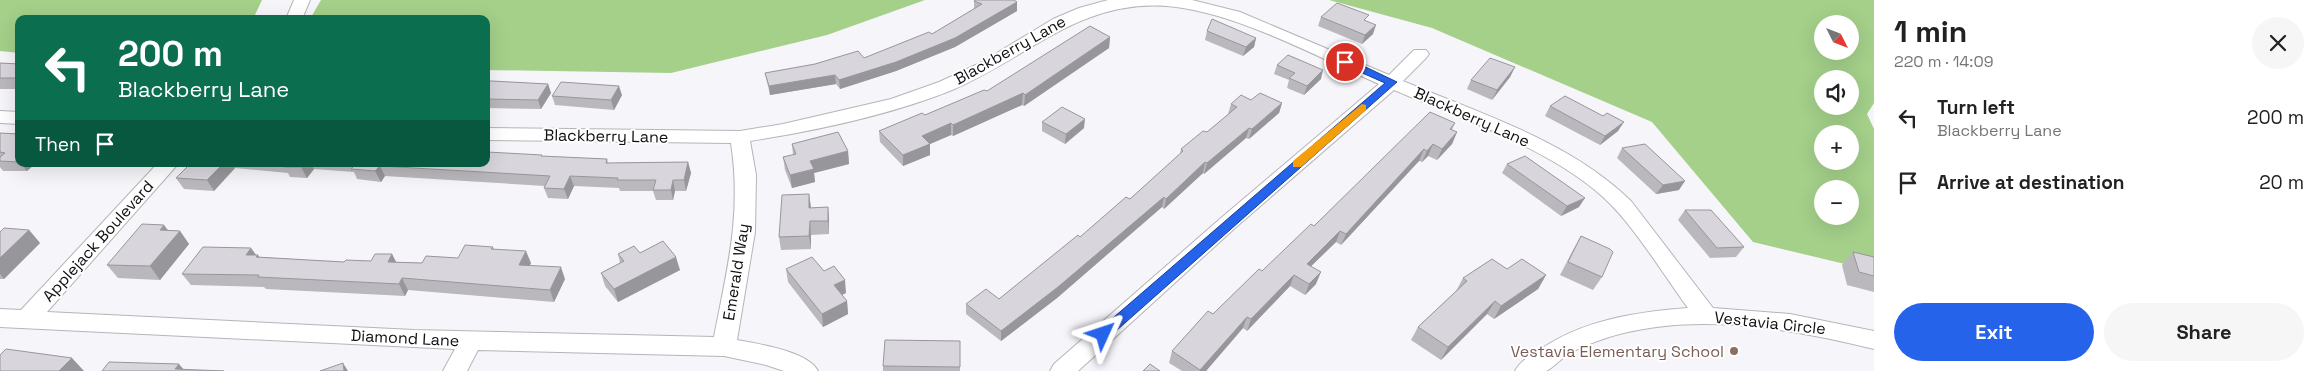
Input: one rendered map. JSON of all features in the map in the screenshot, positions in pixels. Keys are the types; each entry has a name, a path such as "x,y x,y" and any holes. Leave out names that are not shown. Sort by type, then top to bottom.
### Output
{"street":[{"path":"296,15 302,0"},
{"name":"Blackberry Lane","path":"490,134 740,138 840,118 945,86 988,66 1072,16 1099,6 1131,1 1174,2 1218,10 1305,44 1517,136 1556,155 1594,179 1624,206 1706,316"},
{"path":"1062,371 1228,223 1392,82 1420,54"},
{"path":"0,118 15,118"},
{"name":"Emerald Way","path":"724,347 745,232 746,175 740,138"},
{"name":"Applejack Boulevard","path":"28,318 165,167"},
{"name":"Vestavia Circle","path":"1527,371 1553,352 1608,329 1671,317 1706,316 1778,320 1874,340"},
{"name":"Diamond Lane","path":"0,318 28,318 64,323 471,341 724,347 762,354 797,365 806,371"},
{"path":"455,371 471,341"}],"green space":[{"path":"0,0 262,0 255,15 15,15 15,53 0,51"},
{"path":"321,0 925,0 827,35 671,73 490,70 490,15 312,15"},
{"path":"1329,0 1874,0 1874,103 1867,114 1874,129 1874,271 1753,242 1652,122 1432,28"}],"building":[{"path":"975,0 1014,0 1017,2 955,38 896,62 839,80 835,75 769,86 765,73 815,64 858,51 864,58 929,32 932,34 982,4"},
{"path":"1337,3 1369,15 1364,20 1376,25 1365,35 1321,17"},
{"path":"1212,19 1256,38 1246,47 1207,31"},
{"path":"1090,26 1110,37 1025,95 1023,93 953,125 951,123 922,136 930,144 903,155 879,131 922,113 925,115 984,90 987,91"},
{"path":"1288,55 1323,70 1307,86 1289,78 1295,73 1277,65"},
{"path":"1490,58 1515,67 1497,90 1471,80"},
{"path":"0,63 15,64 15,78 0,78"},
{"path":"490,81 548,84 538,100 490,99"},
{"path":"561,82 619,86 611,100 552,96"},
{"path":"1260,93 1282,103 1252,129 1249,128 1207,163 1205,162 1166,199 1164,197 1058,287 1001,331 966,304 986,289 999,299 1078,235 1080,237 1126,197 1130,199 1183,151 1181,149 1203,131 1207,132 1237,107 1231,104 1241,95 1251,100"},
{"path":"1565,96 1603,116 1607,113 1624,122 1605,136 1550,106"},
{"path":"1062,107 1085,119 1066,134 1042,122"},
{"path":"1430,112 1455,123 1450,129 1457,132 1442,149 1433,144 1427,151 1424,149 1346,234 1340,231 1307,264 1321,272 1309,284 1294,275 1251,319 1247,317 1200,370 1172,351 1208,311 1213,314 1259,269 1262,271 1311,224 1314,226"},
{"path":"838,132 848,151 810,161 814,169 790,175 783,157 796,154 792,144"},
{"path":"0,133 15,134 15,162 0,161 0,157 5,153 0,152"},
{"path":"1645,144 1685,181 1663,185 1622,148"},
{"path":"490,152 607,159 606,163 688,162 684,180 673,180 671,190 653,190 656,180 617,180 618,178 570,176 564,189 544,188 550,176 397,167 490,167"},
{"path":"1525,156 1585,198 1567,206 1507,164"},
{"path":"187,167 220,167 207,180 176,178"},
{"path":"353,167 379,167 375,171 351,169"},
{"path":"809,194 809,208 828,207 828,221 810,221 809,236 779,237 782,195"},
{"path":"1685,210 1711,210 1744,247 1717,248"},
{"path":"142,224 164,225 160,230 180,231 150,266 107,265"},
{"path":"4,228 29,230 0,258 0,232"},
{"path":"1581,236 1613,252 1602,277 1568,262"},
{"path":"663,241 676,257 614,289 601,273 624,261 618,254 634,246 640,253"},
{"path":"465,245 526,251 519,265 561,267 550,290 402,278 399,284 258,277 259,275 182,274 203,247 251,248 246,255 258,255 256,257 344,262 346,260 371,261 375,254 392,254 388,262 422,263 426,256 458,258"},
{"path":"1853,252 1874,257 1874,276 1859,272"},
{"path":"812,257 824,271 834,266 845,280 834,285 847,301 822,314 786,269"},
{"path":"1492,259 1507,269 1522,259 1546,275 1501,306 1495,301 1448,347 1418,327 1467,281 1463,278"},
{"path":"885,340 960,341 960,367 883,366"},
{"path":"6,349 72,358 59,371 0,371 0,355"},
{"path":"109,362 179,364 175,369 224,371 102,371"},
{"path":"343,363 344,371 320,371"},
{"path":"1150,364 1160,371 1143,371"}],"slow traffic":[{"path":"1297,164 1362,107"}],"place":[{"name":"Vestavia Elementary School","path":"1734,351"}],"route":[{"path":"1103,334 1228,223 1392,82 1345,62"}]}
